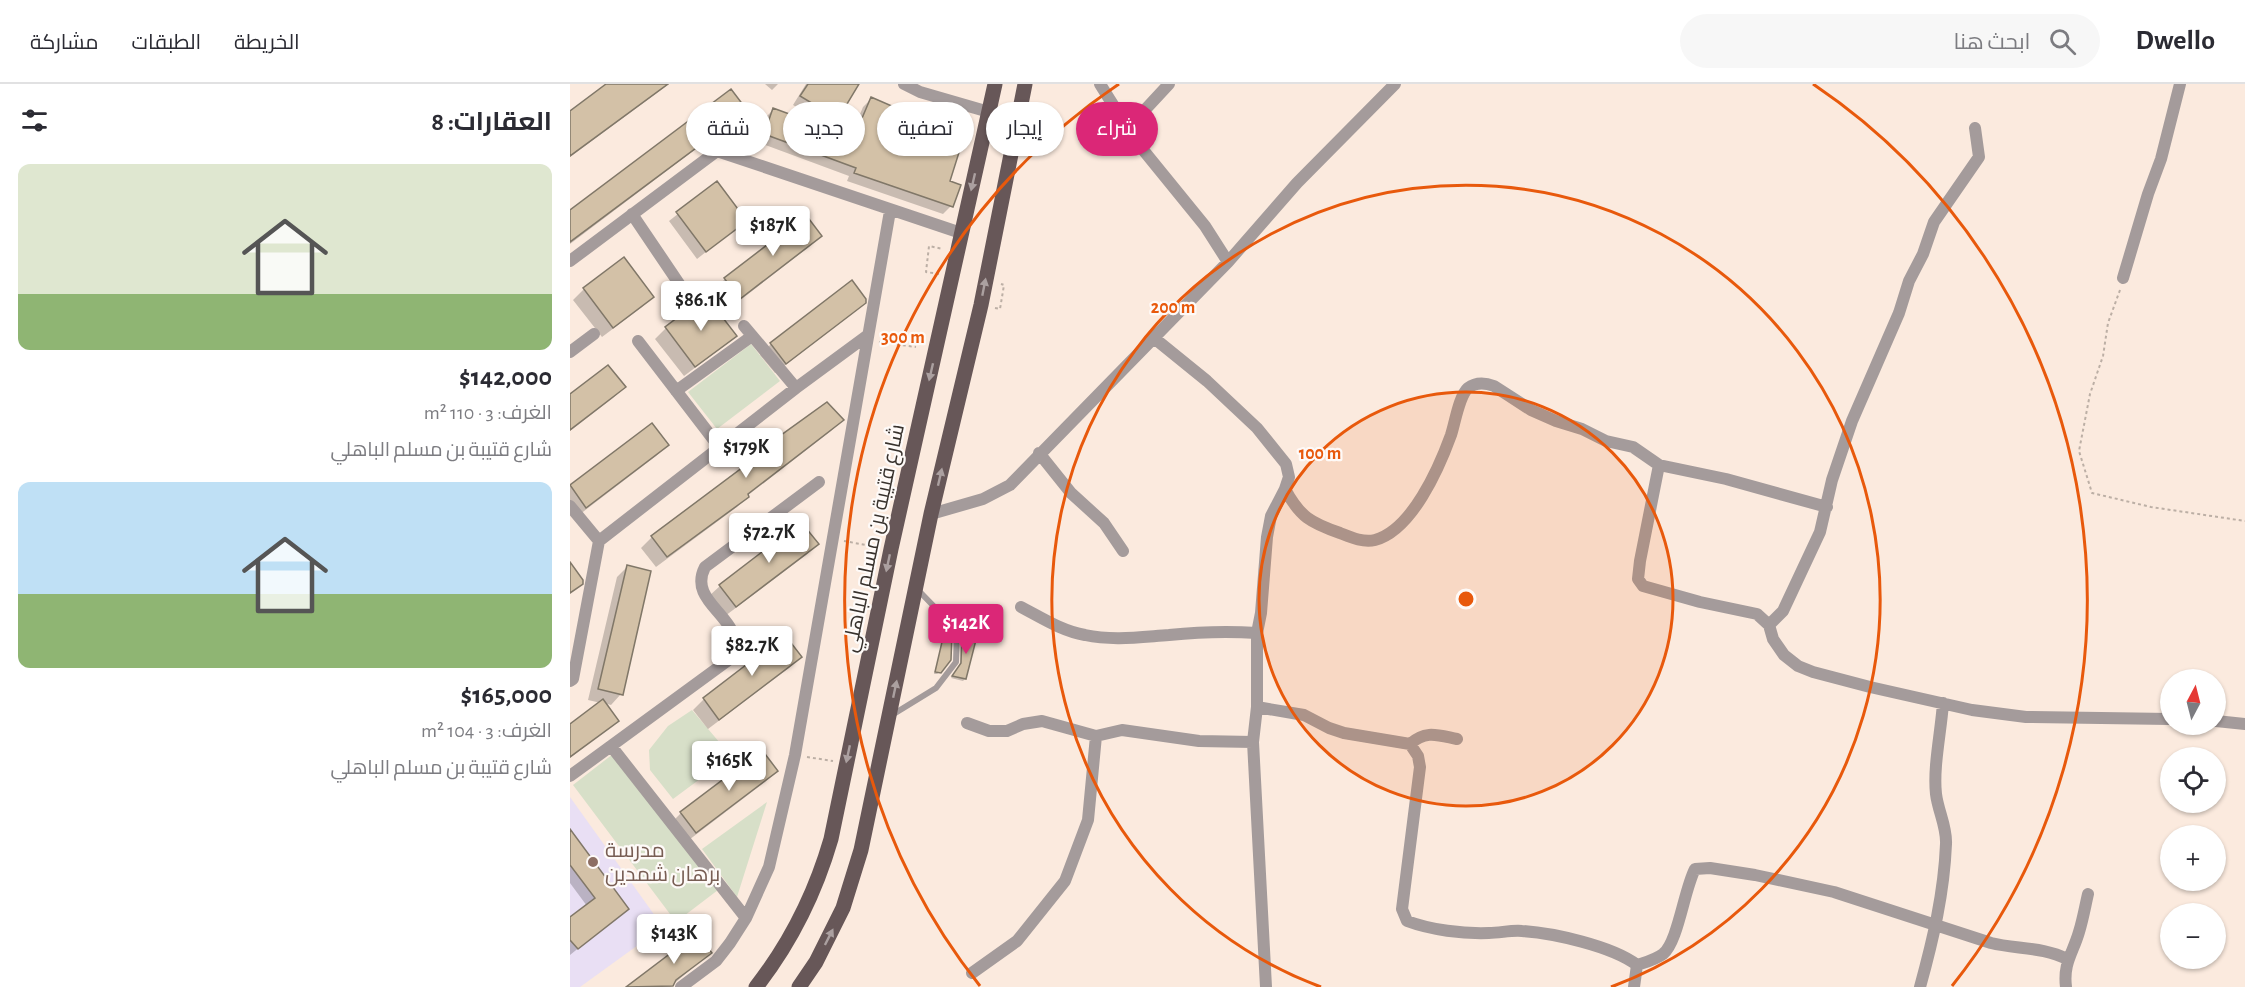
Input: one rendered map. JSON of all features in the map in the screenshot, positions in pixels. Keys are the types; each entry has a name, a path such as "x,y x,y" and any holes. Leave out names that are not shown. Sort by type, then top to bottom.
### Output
{"main road":[{"name":"شارع قتيبة بن مسلم الباهلي","path":"991,102 995,84"},
{"path":"799,987 831,935 853,879 931,514 981,305 1025,84"},
{"name":"شارع قتيبة بن مسلم الباهلي","path":"756,987 793,934 809,904 821,872 833,828 891,549 986,125"}],"street":[{"path":"904,84 921,92 986,111"},
{"path":"1100,84 1111,102"},
{"path":"1153,102 1170,84"},
{"path":"931,514 983,499 1010,485 1228,262 1297,183 1395,84"},
{"path":"2124,278 2148,194 2161,159 2180,84"},
{"path":"1769,625 1783,610 1820,532 1832,480 1852,421 1899,313 1909,281 1923,254 1934,222 1979,158 1975,128"},
{"path":"570,261 717,151 961,233"},
{"path":"1148,156 1206,226 1228,262"},
{"path":"681,987 716,961 730,943 746,918 769,867 795,755 890,210"},
{"path":"632,214 684,291"},
{"path":"676,391 748,331 796,388"},
{"path":"570,352 594,334"},
{"path":"571,679 599,541 796,388 868,337"},
{"path":"1154,338 1207,381 1257,428 1286,464 1289,477 1271,516 1257,633 1257,707 1253,742 1266,987"},
{"path":"638,341 720,448"},
{"path":"1285,489 1300,514 1314,524 1362,540 1374,540 1387,535 1403,522 1422,494 1451,435 1464,394 1468,388 1478,384 1494,386 1531,410 1556,421 1571,424 1606,441 1633,447 1659,465 1725,479 1827,507"},
{"path":"1039,453 1071,493 1104,523 1124,551"},
{"path":"1659,465 1638,579 1643,586 1700,602 1757,614 1769,625 1773,639 1784,655 1798,666 1813,672 1943,703 2026,717 2160,719"},
{"path":"570,776 734,656 737,647 736,636 701,589 699,578 705,567 819,482"},
{"path":"570,506 599,541"},
{"path":"1022,607 1064,629 1104,638 1139,639 1236,631 1257,633"},
{"path":"1920,987 1937,926 1947,840 1939,812 1936,784 1943,703"},
{"path":"1257,707 1304,715 1344,733 1410,744 1418,756 1420,767 1402,909 1407,921 1417,925 1464,932 1540,933 1582,942 1626,957 1637,965"},
{"path":"967,723 989,731 1007,731 1023,724 1042,721 1096,736 1122,730 1199,741 1253,742"},
{"path":"2226,722 2245,724"},
{"path":"1410,744 1419,736 1426,735 1457,739"},
{"path":"972,973 1017,941 1065,881 1088,820 1096,736"},
{"path":"610,746 746,918"},
{"path":"1637,965 1665,953 1674,938 1688,882 1695,869 1710,868 1834,892 1991,943 2011,948 2039,950 2067,959"},
{"path":"2066,987 2067,959 2080,930 2088,894"},
{"path":"1635,987 1637,965"}],"lane":[{"path":"889,717 936,688 956,662 957,630 916,587"}],"path":[{"path":"926,272 929,246"},
{"path":"2124,278 2108,323 2103,356 2090,394 2079,451 2092,493 2151,507 2245,521"},
{"path":"1000,309 1004,285"},
{"path":"868,337 916,347"},
{"path":"833,540 891,549"},
{"path":"795,755 833,761"}],"shaded area":[{"name":"مدرسة برهان شمدين","path":"570,797 663,927 580,987 570,987"}],"green space":[{"path":"751,344 780,381 717,429 688,392"},
{"path":"692,710 731,756 673,799 650,770 649,750 668,726"},
{"path":"613,754 718,890 676,922 573,785"},
{"path":"767,802 737,897 702,849"}],"building":[{"path":"606,84 668,84 570,156 570,111"},
{"path":"808,84 859,84 848,102 810,102 800,96"},
{"path":"731,89 741,102 714,102"},
{"path":"871,97 882,102 877,102 877,156 958,156 950,181 961,185 953,207 854,173 856,168 824,156 865,156 865,111"},
{"path":"773,108 783,112 783,141 771,137"},
{"path":"686,123 686,155 570,242 570,210"},
{"path":"717,181 747,221 706,252 676,212"},
{"path":"806,215 822,236 740,299 724,278"},
{"path":"624,257 654,297 613,328 583,288"},
{"path":"852,280 866,299 866,303 786,364 770,343"},
{"path":"706,296 737,336 695,367 665,327"},
{"path":"608,365 626,387 570,430 570,394"},
{"path":"827,402 844,420 748,494 749,497 667,557 651,536 747,464 745,461"},
{"path":"652,423 669,445 586,508 570,485"},
{"path":"801,522 819,544 736,607 719,585"},
{"path":"570,562 583,580 583,584 570,593"},
{"path":"627,565 651,571 623,695 598,689"},
{"path":"945,629 952,632 951,660 941,673 935,672"},
{"path":"962,633 977,636 966,679 952,676 961,663"},
{"path":"785,635 802,657 719,720 703,698"},
{"path":"603,699 619,721 570,757 570,724"},
{"path":"762,750 778,771 696,833 680,812"},
{"path":"570,829 629,909 578,949 570,940 570,917 595,898 570,865"},
{"path":"696,934 712,953 676,980 673,986 626,987"}],"place":[{"name":"مدرسة برهان شمدين","path":"593,862"}]}
